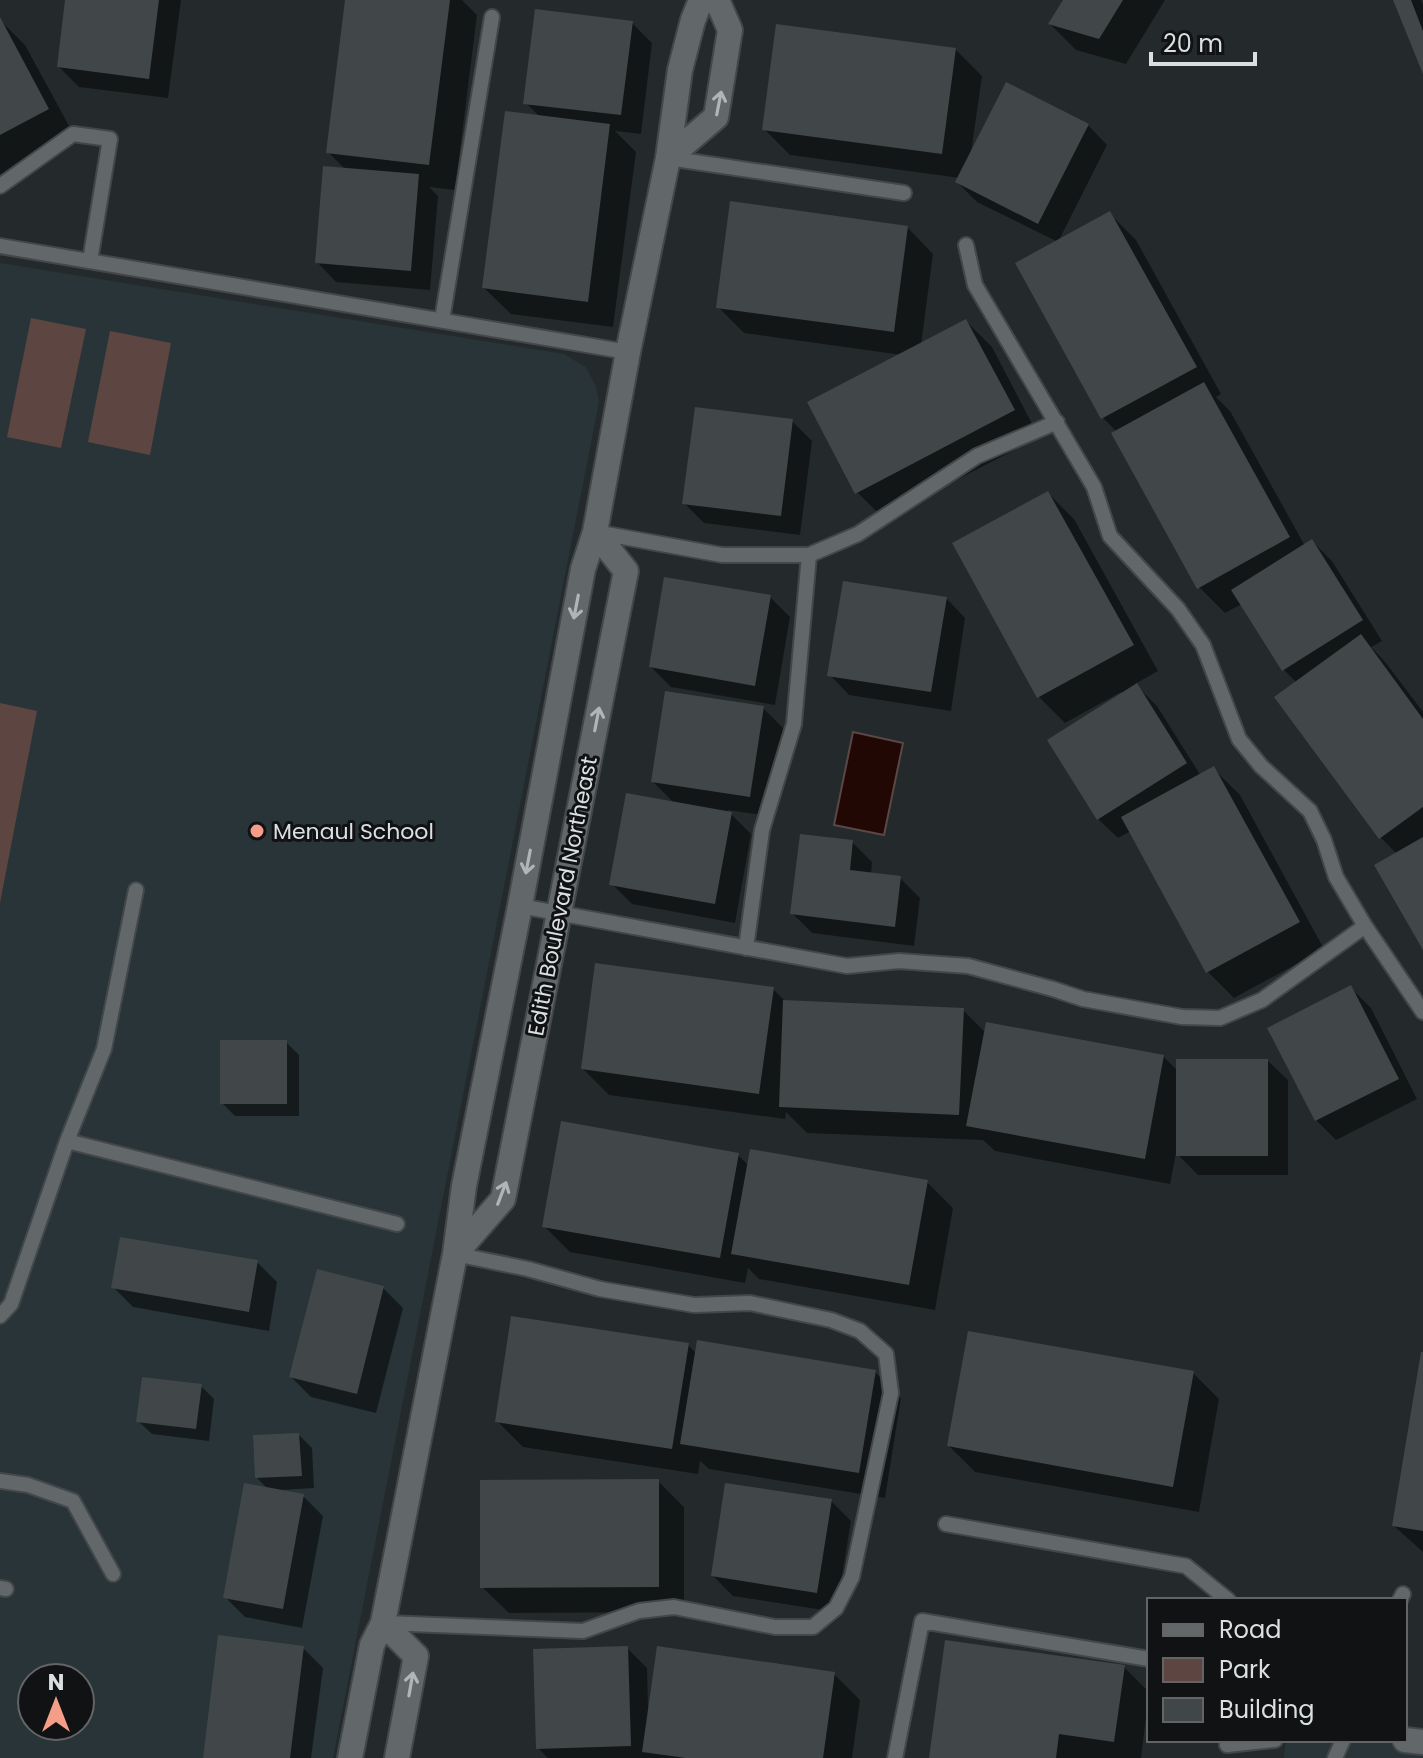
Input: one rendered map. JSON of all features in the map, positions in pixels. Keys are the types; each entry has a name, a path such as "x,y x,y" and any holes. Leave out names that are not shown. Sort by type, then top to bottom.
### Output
{"street":[{"name":"Edith Boulevard Northeast","path":"350,1758 372,1645 383,1623 583,569 595,532 668,158 680,70 701,0"},
{"path":"668,158 716,117 730,30 717,0"},
{"name":"Edith Boulevard Northeast","path":"455,1254 503,1199 626,571 595,532"},
{"path":"383,1623 416,1656 397,1758"}],"lane":[{"path":"442,320 492,17"},
{"path":"0,186 73,134 110,139 90,261"},
{"path":"668,158 904,193"},
{"path":"966,245 975,285 1094,487 1110,536 1178,609 1203,645 1239,739 1261,766 1310,811 1336,877 1423,1012"},
{"path":"0,246 628,352"},
{"path":"595,532 722,555 809,555 858,534 977,456 1057,422"},
{"path":"746,948 762,830 794,724 809,555"},
{"path":"0,1316 11,1304 67,1141 104,1049 136,890"},
{"path":"520,906 847,966 899,961 968,966 1083,999 1182,1017 1220,1018 1262,1000 1365,926"},
{"path":"67,1141 397,1224"},
{"path":"383,1623 583,1631 639,1611 674,1607 775,1627 813,1627 836,1608 852,1577 891,1393 886,1354 860,1331 831,1320 750,1303 694,1305 616,1291 455,1254"},
{"path":"0,1481 28,1485 73,1501 113,1574"},
{"path":"946,1524 1186,1566 1226,1598"},
{"path":"895,1758 922,1621 1147,1659"},
{"path":"1225,1748 1262,1742"}],"shaded area":[{"name":"Menaul School","path":"0,263 564,354 586,367 596,387 599,402 333,1758 0,1758"},
{"path":"853,732 903,743 884,835 834,825"},
{"path":"1423,1735 1423,1758 1284,1758 1286,1742 1407,1742"}],"green space":[{"path":"31,318 86,329 61,448 7,437"},
{"path":"110,331 171,343 150,455 88,442"},
{"path":"0,703 37,711 0,903"}],"building":[{"path":"65,0 159,0 149,79 57,67"},
{"path":"345,0 450,0 429,165 326,153"},
{"path":"1063,0 1123,0 1099,39 1048,24"},
{"path":"1393,0 1411,0 1423,31 1423,74"},
{"path":"535,9 633,21 621,115 523,104"},
{"path":"0,17 49,109 0,135"},
{"path":"776,24 956,48 942,154 762,130"},
{"path":"1006,82 1089,124 1038,224 955,182"},
{"path":"505,111 610,124 588,302 482,288"},
{"path":"323,166 419,174 411,271 315,263"},
{"path":"730,201 908,226 894,332 716,308"},
{"path":"1110,211 1197,367 1101,419 1015,263"},
{"path":"966,319 1015,410 855,494 807,402"},
{"path":"1204,382 1290,537 1197,589 1111,433"},
{"path":"695,407 793,419 781,516 682,504"},
{"path":"1048,491 1134,645 1037,698 952,543"},
{"path":"1312,539 1363,620 1282,671 1231,590"},
{"path":"664,577 771,595 755,686 649,667"},
{"path":"843,581 947,597 931,692 827,676"},
{"path":"1361,634 1423,719 1423,807 1379,839 1274,697"},
{"path":"1137,683 1187,763 1097,820 1047,740"},
{"path":"665,691 764,706 750,797 651,782"},
{"path":"1214,766 1300,922 1206,973 1121,817"},
{"path":"626,793 732,812 715,904 609,885"},
{"path":"800,834 853,840 850,870 901,876 895,927 790,914"},
{"path":"1423,837 1423,950 1374,865"},
{"path":"595,963 774,987 759,1094 581,1069"},
{"path":"1351,985 1399,1079 1315,1121 1267,1028"},
{"path":"783,1000 964,1008 959,1115 779,1107"},
{"path":"986,1022 1164,1055 1145,1159 966,1126"},
{"path":"220,1040 287,1040 287,1104 220,1104"},
{"path":"1176,1059 1268,1059 1268,1156 1176,1156"},
{"path":"561,1121 739,1153 720,1258 542,1227"},
{"path":"750,1149 928,1180 909,1285 731,1254"},
{"path":"120,1237 258,1260 249,1312 111,1288"},
{"path":"317,1269 384,1286 357,1394 289,1377"},
{"path":"511,1316 689,1343 672,1449 495,1422"},
{"path":"968,1331 1194,1371 1173,1487 947,1446"},
{"path":"697,1340 876,1370 859,1473 680,1444"},
{"path":"1423,1352 1423,1531 1392,1526"},
{"path":"142,1377 202,1384 196,1429 136,1422"},
{"path":"299,1433 302,1476 255,1478 253,1435"},
{"path":"659,1479 659,1587 480,1588 480,1480"},
{"path":"244,1483 304,1494 283,1609 223,1598"},
{"path":"725,1483 832,1499 817,1593 711,1576"},
{"path":"218,1635 304,1646 290,1758 203,1758"},
{"path":"945,1640 1125,1665 1114,1742 1059,1734 1056,1758 929,1758"},
{"path":"628,1646 631,1746 536,1749 533,1649"},
{"path":"657,1646 835,1672 823,1758 686,1758 642,1752"}],"place":[{"name":"Menaul School","path":"257,831"}]}
